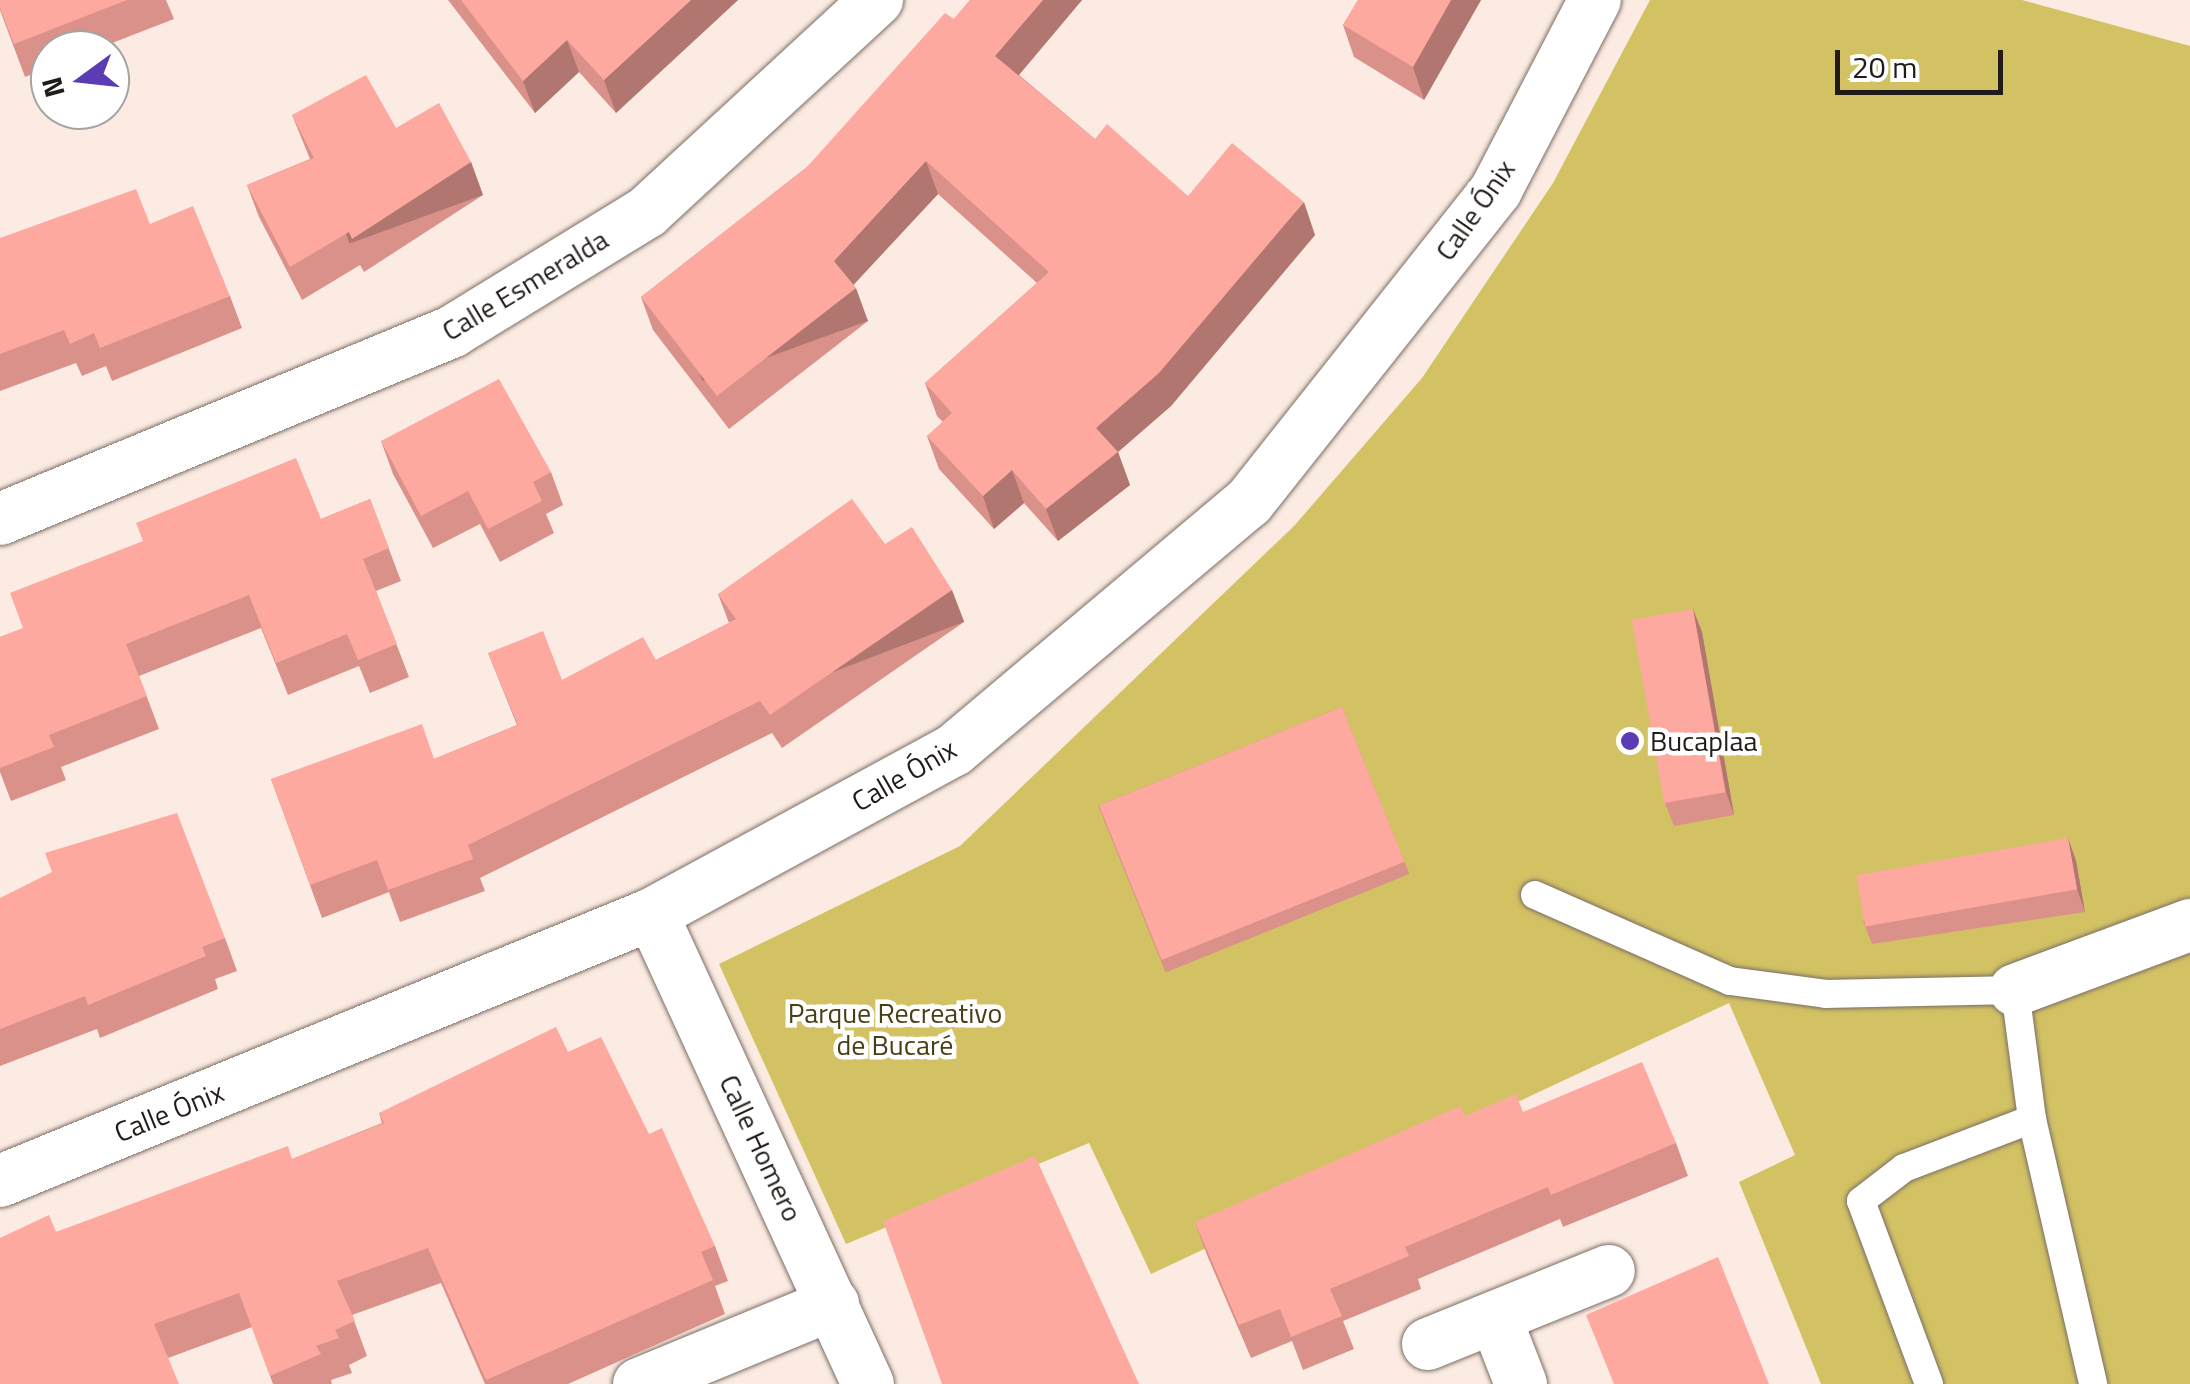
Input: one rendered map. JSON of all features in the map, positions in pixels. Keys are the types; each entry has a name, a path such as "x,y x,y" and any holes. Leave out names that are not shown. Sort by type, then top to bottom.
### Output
{"street":[{"name":"Calle Esmeralda","path":"0,519 453,331 647,212 877,0"},
{"name":"Calle Ónix","path":"0,1181 652,914 954,750 1249,502 1496,190 1595,0"},
{"name":"Calle Homero","path":"652,914 868,1384"},
{"path":"2015,990 2190,925"},
{"path":"1428,1344 1608,1271"},
{"path":"639,1384 833,1304"},
{"path":"1495,1317 1521,1384"}],"lane":[{"path":"1534,895 1730,981 1826,994 2015,990 2032,1119 2093,1384"},
{"path":"1929,1384 1861,1201 1904,1168 2032,1119"}],"green space":[{"name":"Bucaplaa","path":"1650,0 2022,0 2190,46 2190,1384 1821,1384 1739,1182 1795,1155 1729,1003 1151,1274 1089,1143 846,1244 719,964 960,846 1295,525 1422,378 1553,183"}],"building":[{"path":"0,0 127,0 50,30 30,30 30,38 14,44"},
{"path":"461,0 691,0 604,80 567,40 523,81"},
{"path":"970,0 1043,0 995,56 1095,139 1107,124 1188,196 1232,143 1304,202 1159,373 1096,428 1118,452 1046,509 1012,470 983,496 927,436 952,413 925,383 1049,272 926,161 834,261 856,288 717,396 641,297 807,167 945,13 954,19"},
{"path":"1358,0 1451,0 1413,67 1343,25"},
{"path":"366,75 396,128 439,103 471,162 352,239 349,232 290,267 247,185 314,158 292,115"},
{"path":"136,189 150,224 193,206 230,296 100,348 94,333 70,344 64,330 0,354 0,238"},
{"path":"499,379 551,472 533,482 542,501 488,529 468,491 421,516 381,441"},
{"path":"296,458 321,519 370,499 389,548 363,559 397,644 358,660 347,634 276,663 249,595 126,644 147,696 49,735 54,747 0,768 0,637 23,628 10,593 143,541 136,523"},
{"path":"852,499 885,544 912,527 952,590 770,715 760,701 468,845 473,859 388,890 377,860 310,885 271,779 422,724 434,759 518,725 488,653 543,631 562,680 643,637 656,660 736,619 718,594"},
{"path":"1693,609 1725,792 1664,803 1632,620"},
{"path":"1342,707 1405,862 1162,960 1099,805"},
{"path":"177,813 225,938 202,947 206,956 88,1005 85,996 0,1029 0,898 52,872 45,853"},
{"path":"2068,838 2077,889 1865,927 1856,875"},
{"path":"556,1027 568,1052 601,1037 649,1134 662,1128 715,1246 701,1252 713,1280 486,1380 428,1248 337,1281 355,1321 335,1330 339,1338 316,1346 321,1354 270,1376 239,1293 154,1324 179,1384 0,1384 0,1238 49,1215 56,1232 288,1146 292,1159 384,1123 379,1113"},
{"path":"1642,1062 1676,1143 1551,1195 1548,1187 1405,1247 1409,1256 1330,1289 1342,1316 1291,1337 1280,1309 1239,1325 1195,1222 1460,1106 1465,1116 1516,1094 1523,1112"},
{"path":"1035,1156 1139,1384 942,1384 883,1221"},
{"path":"1718,1257 1769,1384 1614,1384 1586,1315"}],"place":[{"name":"Bucaplaa","path":"1630,741"}],"park label":[{"name":"Parque Recreativo de Bucaré","path":"895,1029"}]}
